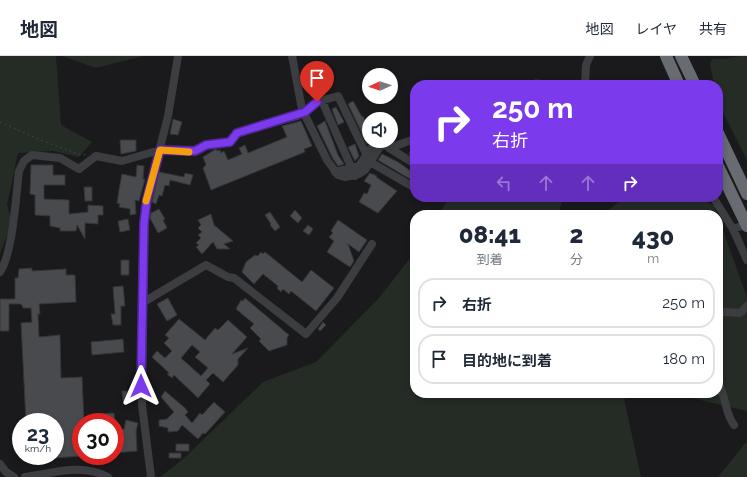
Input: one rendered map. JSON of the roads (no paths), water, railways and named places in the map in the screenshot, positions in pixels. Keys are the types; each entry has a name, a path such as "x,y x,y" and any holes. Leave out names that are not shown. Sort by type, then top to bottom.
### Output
{"highway":[{"path":"666,56 678,80"},
{"path":"681,56 693,80"},
{"path":"723,144 747,194"},
{"path":"723,176 747,225"}],"street":[{"path":"151,477 142,405 142,303 145,211 168,116 178,56"},
{"path":"292,56 302,109 305,112 327,160 335,172 341,177 353,172 365,170 368,159 379,148"},
{"path":"585,80 586,65 590,56"},
{"path":"0,272 10,240 19,171 24,161 32,155 60,158 79,169 94,157 98,156 122,161 134,159 160,150 190,152 206,145 226,143 233,140 237,133 305,112 317,102 338,96 368,159 410,185"},
{"path":"322,101 353,172"},
{"path":"398,142 410,140"},
{"path":"389,148 410,161"},
{"path":"723,213 733,229 747,260"},
{"path":"733,229 747,225"},
{"path":"142,303 206,265 228,277 234,278 306,334 337,298 372,244"},
{"path":"723,313 740,313 747,306"},
{"path":"723,394 729,419 734,425"},
{"path":"0,464 6,472 14,477"},
{"path":"25,477 81,469 95,471 108,477"}]}
